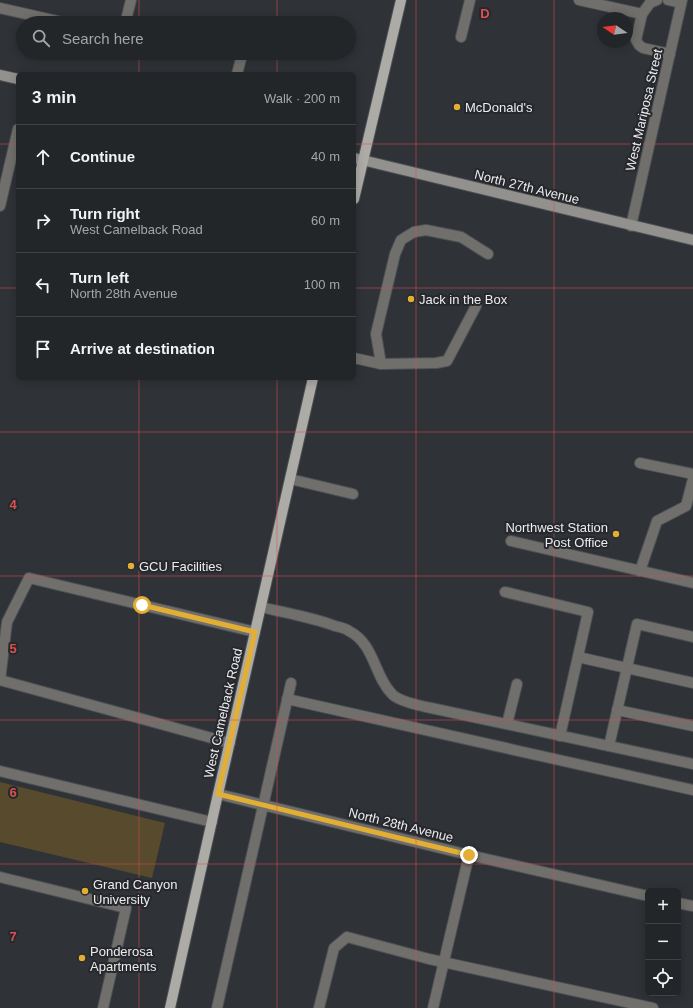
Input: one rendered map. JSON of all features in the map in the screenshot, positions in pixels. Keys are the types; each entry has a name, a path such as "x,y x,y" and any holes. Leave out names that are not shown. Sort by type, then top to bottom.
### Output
{"main road":[{"path":"356,178 358,159 401,0"},
{"path":"0,75 16,79"},
{"name":"North 27th Avenue","path":"358,159 693,240"},
{"name":"West Camelback Road","path":"170,1008 313,380"}],"street":[{"path":"127,16 131,0"},
{"path":"461,37 470,0"},
{"path":"579,0 642,14"},
{"path":"654,0 642,14 636,40 643,48 670,54"},
{"path":"668,0 682,1"},
{"name":"West Mariposa Street","path":"631,226 682,1"},
{"path":"0,8 35,16"},
{"path":"238,72 240,60"},
{"path":"1,200 16,137"},
{"path":"382,364 376,334 395,254 401,240 414,232 426,230 461,237 488,254"},
{"path":"356,358 382,364 436,363 447,361 476,306"},
{"path":"640,463 693,474"},
{"path":"290,479 353,494"},
{"path":"640,571 657,521 686,506 693,479"},
{"path":"511,541 693,583"},
{"path":"230,743 0,680 7,622 29,578 255,632"},
{"path":"505,592 588,612 560,736"},
{"path":"261,607 323,622 350,631 358,638 370,653 384,682 394,696 425,707 693,764"},
{"path":"609,746 637,624 693,637"},
{"path":"578,657 693,683"},
{"path":"217,1008 291,683"},
{"path":"507,724 517,684"},
{"path":"287,699 693,790"},
{"path":"617,710 693,726"},
{"path":"0,771 212,822"},
{"name":"North 28th Avenue","path":"218,794 469,855 645,895"},
{"path":"433,1008 469,855"},
{"path":"0,877 126,908 103,1008"},
{"path":"681,904 693,906"},
{"path":"319,1008 334,948 347,937 444,962 653,1008"}],"shaded area":[{"path":"0,782 165,823 152,878 0,842"}],"place":[{"name":"McDonald's","path":"457,107"},
{"name":"Jack in the Box","path":"411,299"},
{"name":"Northwest Station Post Office","path":"616,534"},
{"name":"GCU Facilities","path":"131,566"},
{"name":"Grand Canyon University","path":"85,891"},
{"name":"Ponderosa Apartments","path":"82,958"}],"route":[{"path":"142,605 255,632 218,794 469,855"}]}
